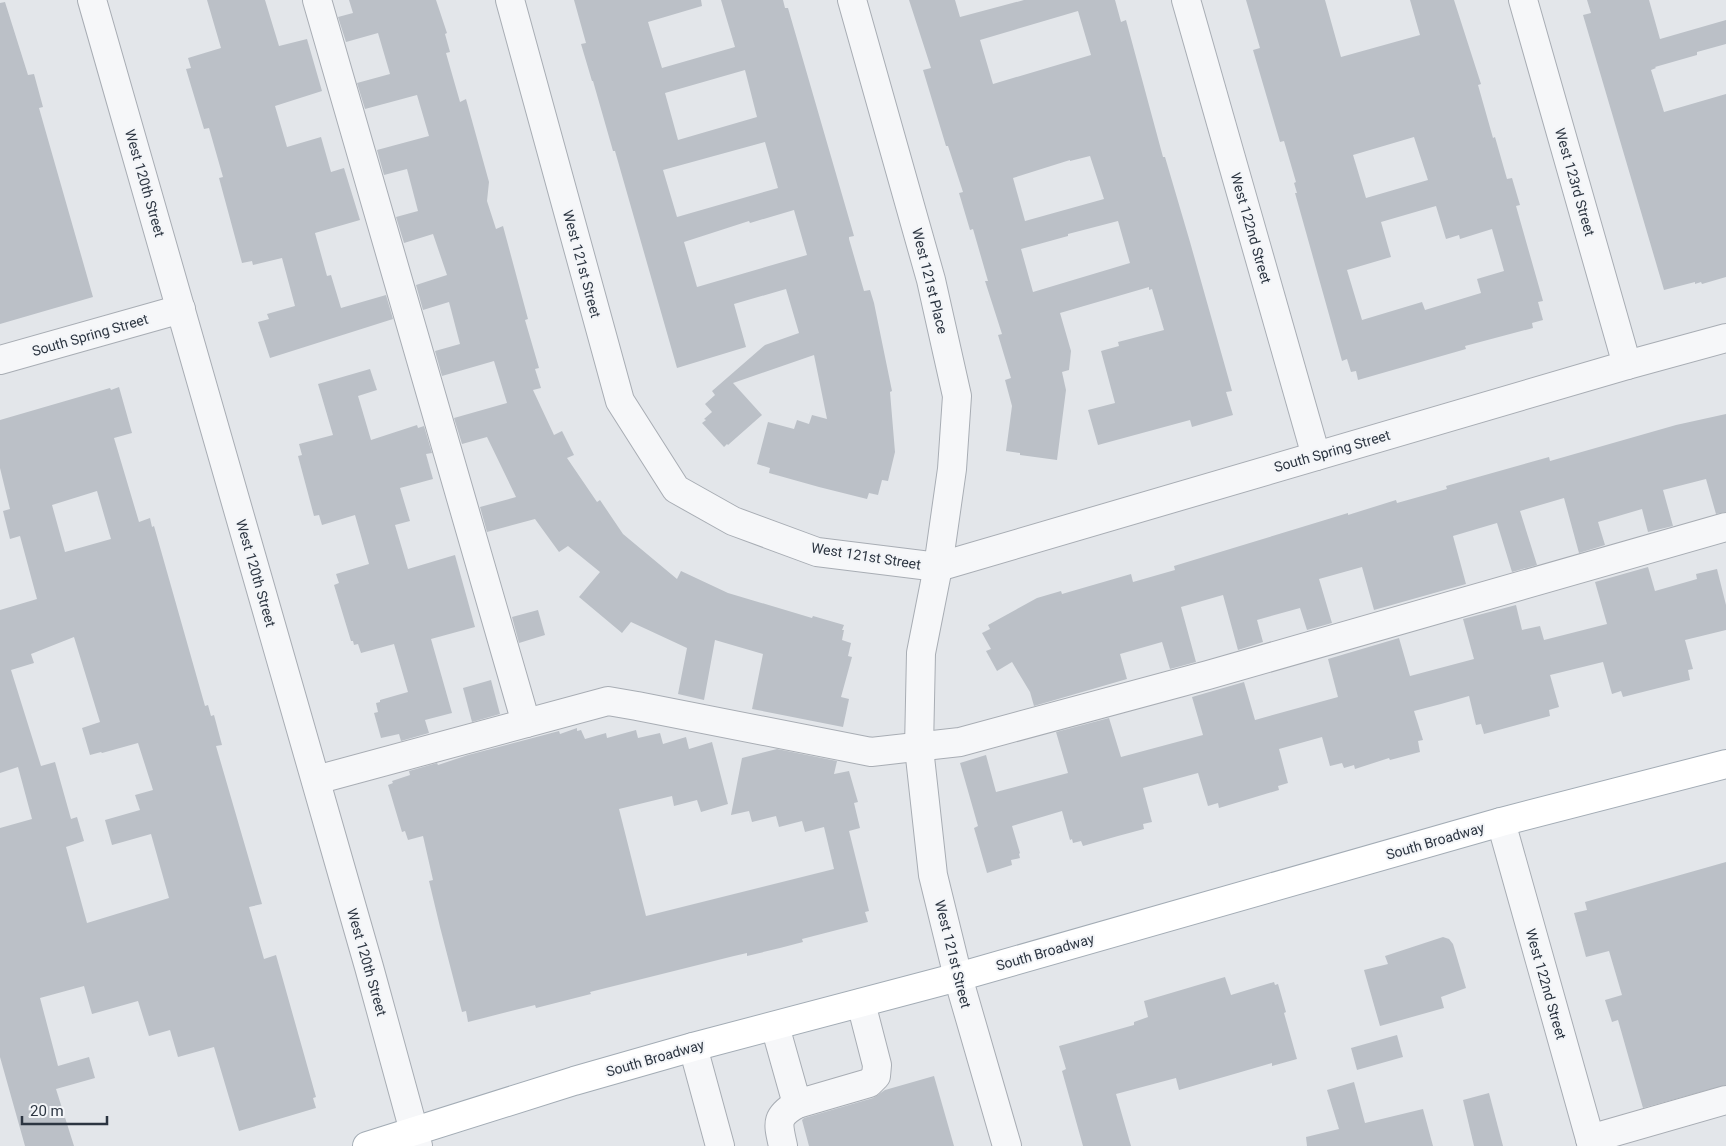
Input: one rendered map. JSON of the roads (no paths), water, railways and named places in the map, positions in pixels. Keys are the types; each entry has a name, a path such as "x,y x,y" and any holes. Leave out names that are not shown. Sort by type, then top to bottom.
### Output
{"main road":[{"name":"South Broadway","path":"367,1146 415,1139 574,1080 958,977 1501,822 1726,764"}],"street":[{"name":"West 120th Street","path":"92,0 316,780 415,1139"},
{"path":"317,0 526,723"},
{"name":"West 121st Street","path":"510,0 620,401 676,489 733,521 817,552 938,567 921,653 919,748 933,875 958,977 1007,1146"},
{"name":"West 121st Place","path":"852,0 931,280 958,396 952,469 938,567"},
{"name":"West 122nd Street","path":"1186,0 1316,456"},
{"name":"West 123rd Street","path":"1523,0 1627,365"},
{"name":"South Spring Street","path":"0,360 181,309"},
{"name":"South Spring Street","path":"938,567 1627,365 1726,338"},
{"path":"316,780 608,701 871,752 960,742 1198,678 1726,528"},
{"name":"West 122nd Street","path":"1501,822 1591,1143"},
{"path":"783,1146 778,1126 785,1111 797,1104 869,1083 876,1076 877,1065 861,1003"},
{"path":"775,1026 797,1104"},
{"path":"693,1047 720,1146"},
{"path":"1591,1143 1726,1100"}]}
